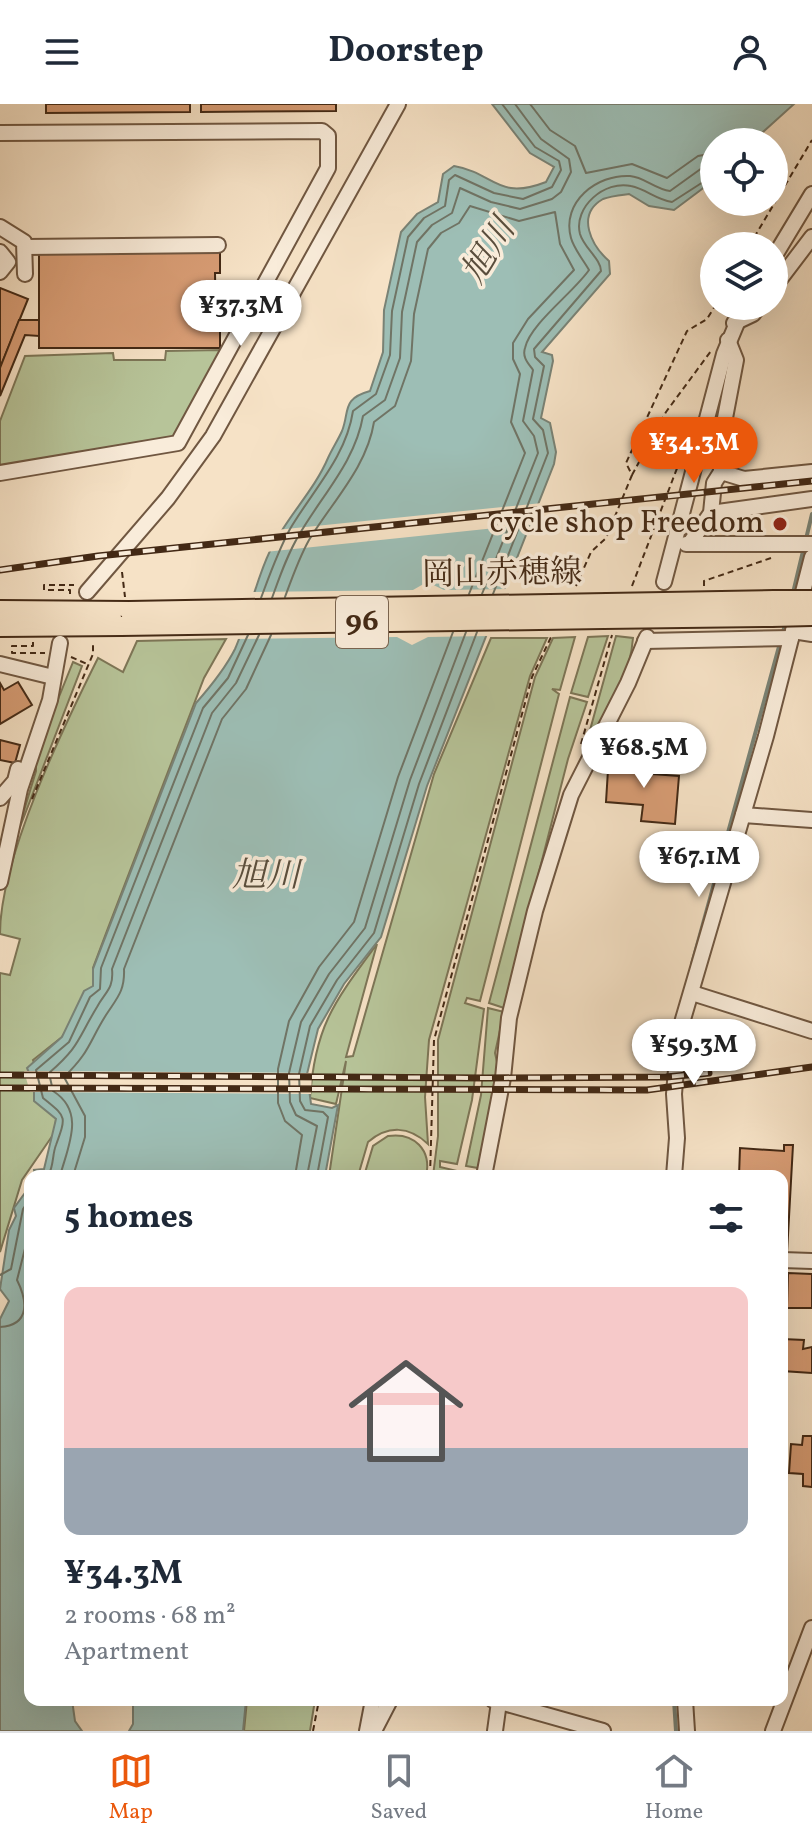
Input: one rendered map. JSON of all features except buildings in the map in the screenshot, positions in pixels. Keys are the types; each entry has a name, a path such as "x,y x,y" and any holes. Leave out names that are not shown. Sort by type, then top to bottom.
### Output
{"main road":[{"name":"岡山赤穂線","path":"0,610 608,617 772,609 812,600"},
{"name":"岡山赤穂線","path":"772,609 812,616"},
{"name":"岡山赤穂線","path":"0,627 125,610"}],"street":[{"path":"87,592 168,498 213,436 398,104"},
{"path":"0,133 322,131 328,136 328,168 178,443 0,473"},
{"path":"788,234 812,194"},
{"path":"0,227 20,238 26,247 25,274"},
{"path":"788,269 812,237"},
{"path":"26,247 218,245"},
{"path":"0,252 8,262 0,272"},
{"path":"664,582 736,320"},
{"path":"734,323 740,320"},
{"path":"690,543 711,513 714,483 721,472 721,439 736,360 728,340"},
{"path":"721,472 744,479 812,472"},
{"path":"711,513 810,499"},
{"path":"673,545 808,547 743,815 679,1033 674,1170"},
{"path":"485,1170 503,1078 509,1018 539,896 571,795 628,683 646,639 812,634"},
{"path":"0,882 32,747 50,700 60,643"},
{"path":"0,664 53,677"},
{"path":"0,798 15,781 24,746 32,747"},
{"path":"743,815 812,820"},
{"path":"692,993 812,1031"},
{"path":"788,1260 812,1261"},
{"path":"788,1691 812,1628"},
{"path":"367,1731 372,1706"},
{"path":"374,1731 387,1706"},
{"path":"495,1731 504,1706"},
{"path":"519,1706 603,1731"},
{"path":"685,1706 687,1731"},
{"path":"773,1731 782,1706"}],"path":[{"path":"757,232 812,140"},
{"path":"632,475 626,463 687,331 705,320"},
{"path":"576,586 591,552 606,538 632,475 666,412 709,351 714,352 710,363"},
{"path":"630,591 686,443"},
{"path":"703,590 704,581 760,565 773,557"},
{"path":"124,573 125,610"},
{"path":"70,585 44,585 44,590 70,590"},
{"path":"577,756 608,617"},
{"path":"430,1170 434,1040 532,677 557,625"},
{"path":"29,807 88,665 93,642"},
{"path":"33,646 12,646 12,653 48,653"},
{"path":"70,657 88,665"},
{"path":"313,1731 318,1706"}],"green space":[{"path":"221,350 172,440 0,467 0,421 25,356 113,353 114,360 165,360 166,351"},
{"path":"608,636 588,697 571,693 588,637"},
{"path":"616,636 633,638 627,670 582,759"},
{"path":"575,637 560,690 552,689 559,694 480,1001 467,998 465,1003 484,1009 472,1100 457,1164 440,1161 440,1167 453,1170 434,1170 438,1136 438,1040 535,677 553,638"},
{"path":"491,638 547,638 530,676 429,1040 425,1097 428,1144 406,1131 391,1130 368,1142 360,1170 330,1170 346,1061 336,1104 310,1098 317,1051 330,1015 377,944 346,1057 353,1056 434,774"},
{"path":"226,639 204,678 108,928 93,968 93,986 62,1037 33,1060 56,1119 55,1132 29,1170 24,1170 0,1252 0,973 10,975 20,939 0,934 10,869 36,794 98,658 123,672 137,641"},
{"path":"73,662 82,666 15,840 36,771 36,754"},
{"path":"570,697 587,702 568,759 504,1008 489,1003"},
{"path":"488,1008 504,1012 495,1053 499,1071 478,1168 466,1166 481,1095"},
{"path":"388,1136 413,1140 423,1151 427,1170 366,1170 373,1146"},
{"path":"246,1706 314,1706 310,1731 244,1731"}],"water":[{"name":"旭川","path":"492,104 794,104 767,128 700,128 700,190 674,210 649,206 629,194 603,199 590,213 589,230 597,247 609,261 610,274 542,352 552,355 553,361 541,418 550,423 556,452 554,464 427,786 381,937 344,984 318,1029 307,1074 311,1104 332,1108 338,1105 326,1170 34,1170 44,1169 56,1119 34,1101 34,1085 27,1068 62,1037 84,991 93,986 93,969 196,703 235,649 270,551 322,470 342,431 348,406 355,398 370,391 383,352 384,310 401,232 417,214 438,202 443,174 454,166 468,169 497,184 517,188 546,182 554,167 530,153"},
{"path":"24,1194 24,1706 73,1706 75,1721 82,1731 0,1731 0,1319 9,1301 0,1289 9,1230 16,1216 14,1208"},
{"path":"133,1706 245,1706 243,1731 129,1731 133,1724"}],"pier":[{"path":"542,503 534,524 265,552 276,530"},
{"path":"427,582 444,590 508,589 489,636 428,637 412,645 397,637 234,639 251,592 413,590"},
{"path":"24,1071 312,1073 311,1094 30,1092"}],"waterway":[{"path":"806,539 812,514"},
{"path":"793,593 804,547"},
{"path":"692,964 786,621"},
{"path":"674,1706 676,1731"}],"railway":[{"path":"0,570 98,556 812,481"},
{"path":"0,1088 647,1090 812,1067"},
{"path":"0,1075 486,1078 666,1077 709,1073"}],"place":[{"name":"cycle shop Freedom","path":"780,524"}]}
